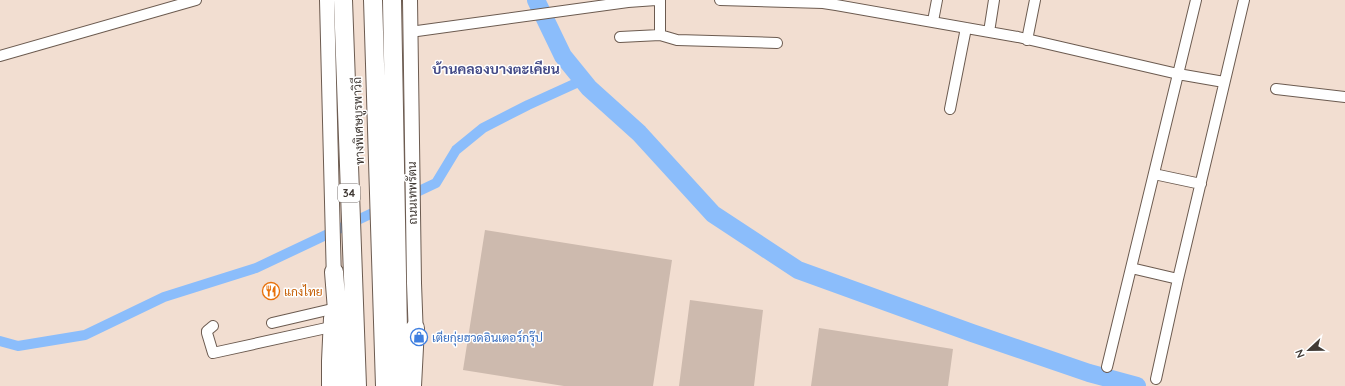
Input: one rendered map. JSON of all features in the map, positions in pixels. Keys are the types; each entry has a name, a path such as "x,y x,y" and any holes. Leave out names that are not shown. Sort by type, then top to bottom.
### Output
{"highway":[{"name":"34","path":"343,0 357,386"},
{"name":"ทางพิเศษบูรพาวิถี","path":"354,0 367,386"},
{"name":"ทางพิเศษบูรพาวิถี","path":"373,0 385,386"},
{"name":"ถนนเทพรัตน","path":"392,0 399,386"},
{"path":"334,272 343,386"},
{"path":"412,386 415,328"}],"main road":[{"name":"34","path":"327,0 334,272 329,386"},
{"name":"ถนนเทพรัตน","path":"410,0 415,328 421,386"}],"street":[{"path":"0,56 196,0"},
{"path":"410,32 628,2 656,0"},
{"path":"660,0 660,35"},
{"path":"720,0 795,1 866,5 1178,74 1224,82"},
{"path":"933,21 937,0"},
{"path":"989,32 994,0"},
{"path":"1027,40 1035,0"},
{"path":"1107,367 1196,0"},
{"path":"1156,379 1244,0"},
{"path":"950,109 966,28"},
{"path":"620,37 660,35 677,40 777,43"},
{"path":"1276,89 1345,98"},
{"path":"1154,174 1201,184"},
{"path":"1131,268 1178,279"},
{"path":"272,323 332,309"},
{"path":"213,326 207,331 213,353 331,327"}],"building":[{"path":"485,230 672,260 653,386 564,386 463,370"},
{"path":"690,300 763,310 754,386 679,386"},
{"path":"819,328 953,349 948,386 811,386"}],"waterway":[{"path":"536,0 563,56 589,88 639,133 713,214 798,270 972,333 1089,373 1137,386"},
{"path":"0,341 18,346 85,335 164,297 256,268 436,183 456,150 483,128 528,105 583,80"}],"place":[{"name":"แกงไทย","path":"271,291"},
{"name":"เตียกุ่ยฮวดอินเตอร์กรุ๊ป","path":"419,337"}],"district":[{"name":"บ้านคลองบางตะเคียน","path":"496,69"}]}
